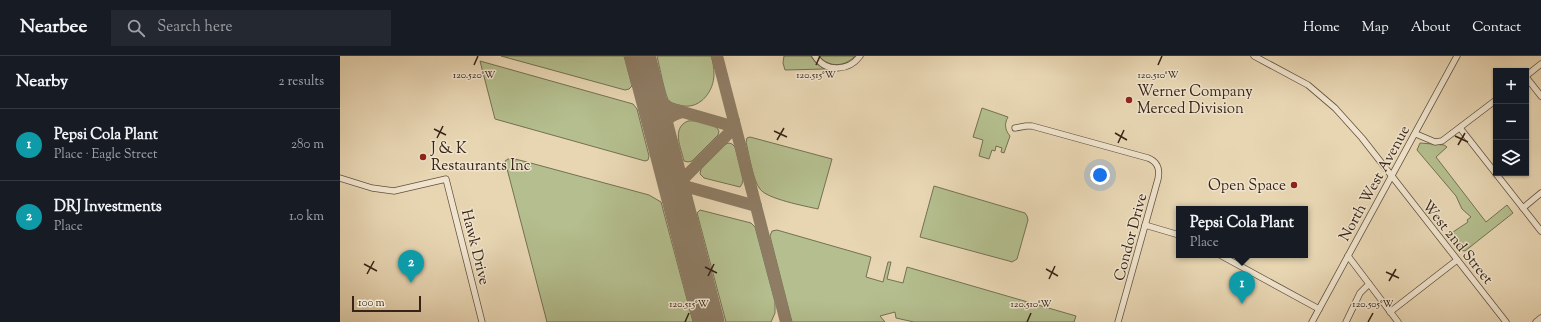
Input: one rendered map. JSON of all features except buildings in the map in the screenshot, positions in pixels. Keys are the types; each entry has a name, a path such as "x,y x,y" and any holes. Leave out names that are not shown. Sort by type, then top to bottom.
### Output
{"street":[{"path":"815,56 823,64 830,67 841,68 852,64 860,56"},
{"name":"West 2nd Street","path":"1254,56 1298,79 1317,92 1349,123 1506,322"},
{"name":"North West Avenue","path":"1312,322 1416,134 1457,56"},
{"path":"1529,74 1541,64"},
{"path":"1529,80 1541,96"},
{"path":"1416,134 1435,142 1442,141 1493,102"},
{"name":"Condor Drive","path":"1015,128 1032,126 1152,159 1158,165 1160,171 1118,322"},
{"path":"1460,128 1541,231"},
{"name":"Hawk Drive","path":"340,178 372,188 394,191 446,179 482,322"},
{"path":"1523,208 1541,193"},
{"path":"1145,225 1176,234"},
{"path":"1348,256 1398,322"},
{"path":"1226,258 1319,309"},
{"path":"1390,312 1457,260"},
{"path":"1346,322 1360,293 1369,284"},
{"path":"1536,322 1541,318"}],"green space":[{"path":"501,56 624,56 632,86 625,90"},
{"path":"657,56 711,56 714,74 712,86 709,92 701,101 690,106 678,105 669,101 664,87"},
{"path":"784,56 811,56 817,64 825,69 785,70 783,63"},
{"path":"819,56 855,56 847,62 837,65 827,63"},
{"path":"480,61 633,104 637,109 649,156 648,160 645,161 495,119"},
{"path":"982,108 1008,117 1006,127 1010,136 1004,153 1001,152 1002,148 996,146 995,151 992,150 989,159 979,156 983,140 973,137"},
{"path":"688,121 710,124 719,131 718,135 692,161 688,162 684,161 679,144 678,133 683,124"},
{"path":"750,137 832,159 818,209 778,199 764,193 760,189 753,174 746,142 747,138"},
{"path":"729,143 735,147 743,180 740,187 704,178 700,174 701,169 726,144"},
{"path":"1420,143 1444,145 1447,147 1436,157 1486,222 1507,205 1513,213 1465,251 1459,250 1447,236 1468,222 1467,220 1471,217 1462,209 1456,196 1417,150"},
{"path":"508,159 527,162 649,195 661,202 693,322 547,322 505,161"},
{"path":"934,186 1025,213 1028,220 1017,259 1012,262 920,237"},
{"path":"700,210 751,223 755,227 775,302 775,313 771,322 726,322 697,213"},
{"path":"777,230 871,257 866,277 883,282 888,262 891,262 887,279 903,283 907,267 1076,316 1074,322 914,322 896,318 895,312 880,316 885,322 792,322 770,236 772,231"}],"taxiway":[{"path":"717,56 786,322"},
{"path":"647,79 656,97 669,108 735,127"},
{"path":"662,138 663,128 666,121 682,112"},
{"path":"680,208 679,192 683,179 731,131 734,121"},
{"path":"668,162 676,178 688,187 756,206"}],"runway":[{"path":"640,56 709,322"}],"place":[{"name":"Werner Company Merced Division","path":"1129,100"},
{"name":"J & K Restaurants Inc","path":"423,157"},
{"name":"Open Space","path":"1294,185"},
{"name":"DRJ Investments","path":"411,283"},
{"name":"Pepsi Cola Plant","path":"1242,304"}]}
